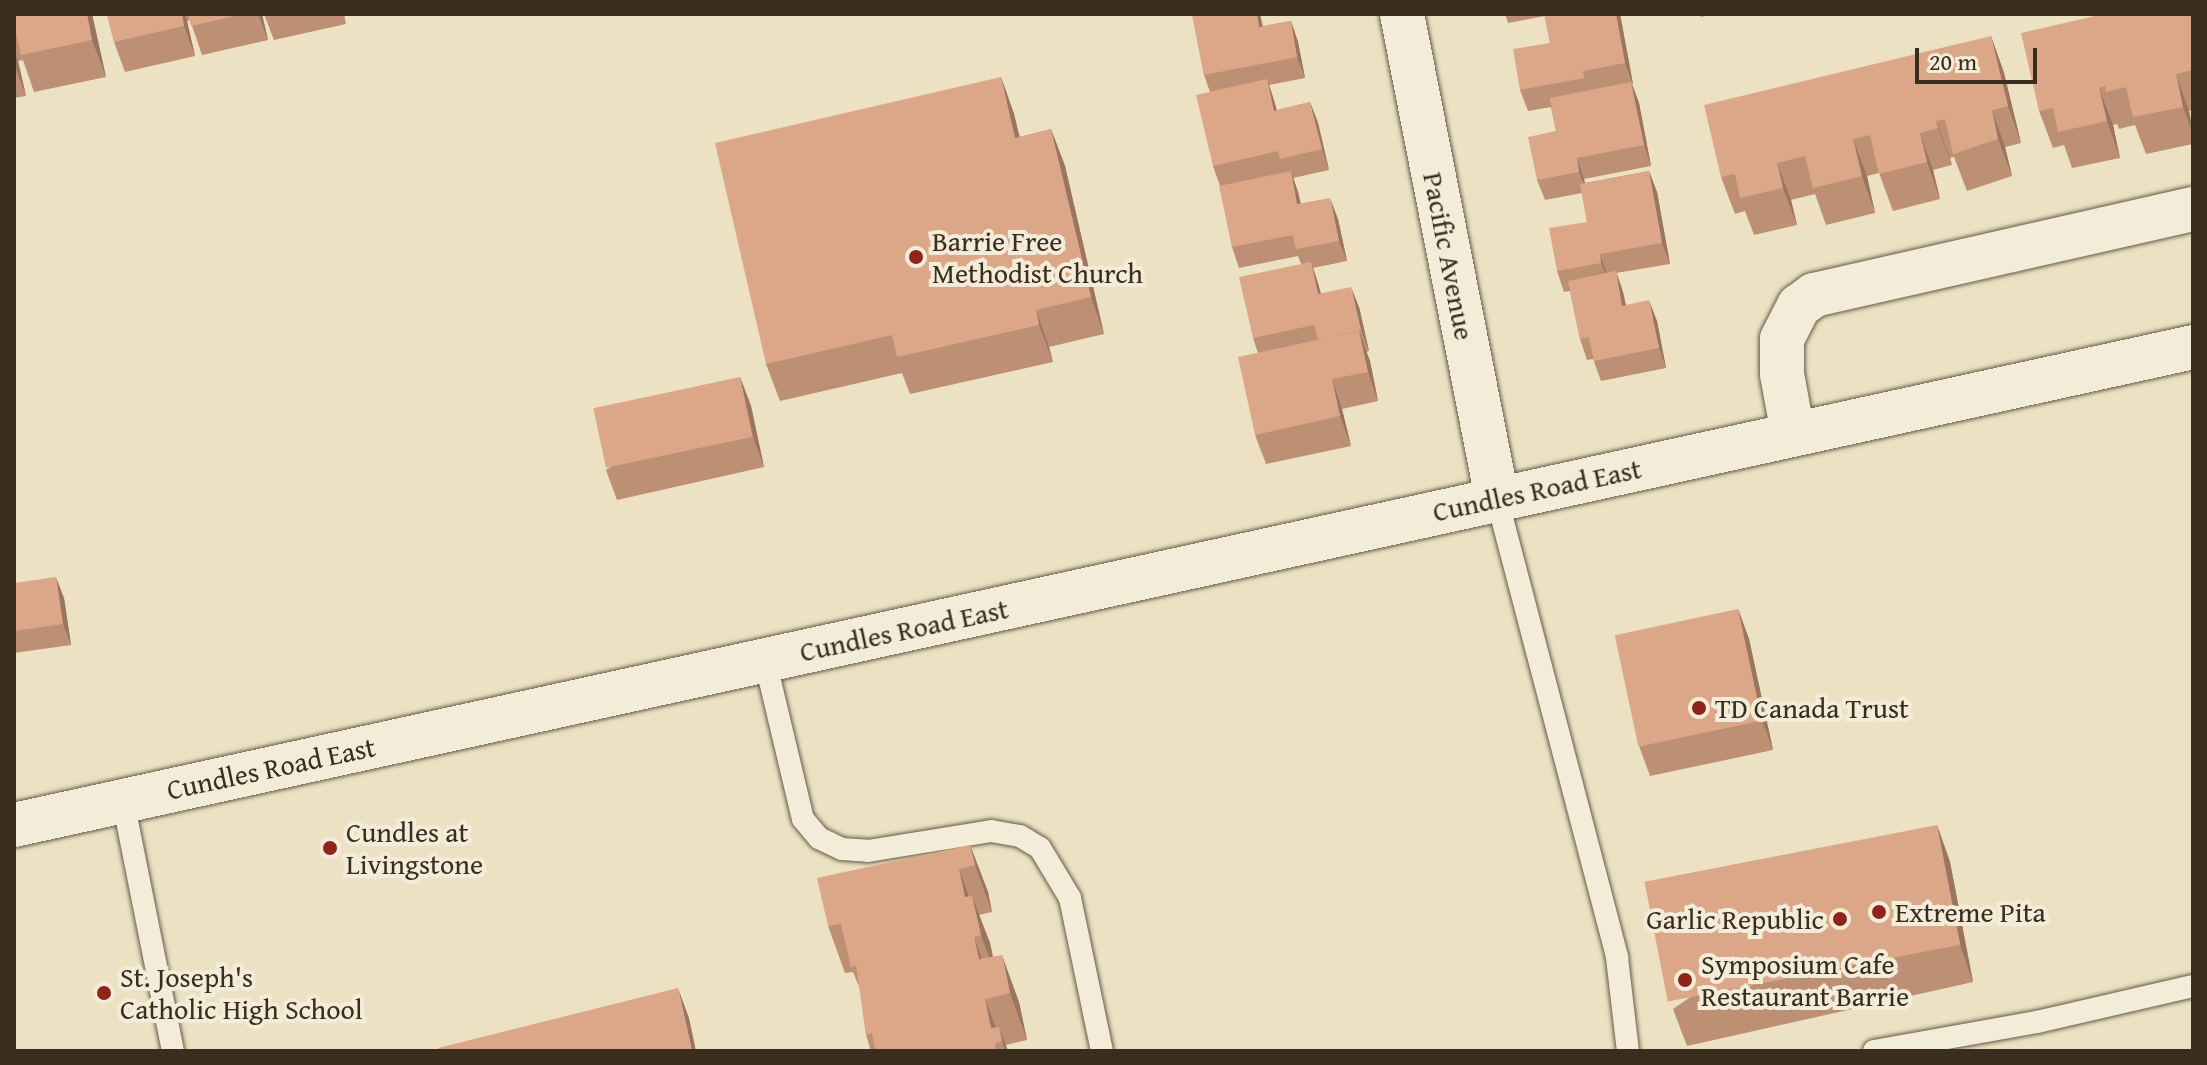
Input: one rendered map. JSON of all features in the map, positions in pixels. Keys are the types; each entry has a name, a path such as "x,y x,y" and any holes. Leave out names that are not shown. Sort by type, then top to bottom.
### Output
{"main road":[{"name":"Pacific Avenue","path":"1402,14 1497,499"},
{"path":"1793,434 1782,374 1782,339 1799,306 1814,295 2193,209"},
{"name":"Cundles Road East","path":"14,825 2193,347"}],"lane":[{"path":"1497,499 1617,958 1628,1051"},
{"path":"765,660 803,819 819,838 842,849 868,851 991,831 1020,836 1040,848 1070,898 1102,1051"},
{"path":"123,801 173,1051"},
{"path":"1874,1051 2037,1022 2193,986"}],"building":[{"path":"14,14 87,14 92,40 21,55"},
{"path":"107,14 182,14 184,26 114,42"},
{"path":"188,14 243,14 191,26"},
{"path":"1192,14 1257,14 1259,27 1291,21 1297,57 1204,75"},
{"path":"1544,14 1616,14 1625,63 1583,71 1584,78 1520,90 1513,49 1550,43"},
{"path":"2104,14 2193,14 2193,76 2192,70 2176,74 2183,107 2133,117 2126,87 2106,92 2105,86 2099,88 2107,121 2058,132 2053,108 2039,111 2021,33"},
{"path":"1991,36 2008,106 1992,110 1998,139 1953,154 1945,119 1936,121 1938,128 1920,133 1927,162 1879,174 1870,135 1853,139 1862,176 1813,188 1805,156 1777,163 1783,188 1740,198 1735,174 1721,177 1704,105"},
{"name":"Barrie Free Methodist Church","path":"1001,77 1015,138 1051,129 1091,297 1036,310 1039,325 897,357 892,335 766,364 715,143"},
{"path":"1267,79 1274,111 1310,102 1322,149 1280,159 1278,151 1213,166 1196,95"},
{"path":"1631,82 1644,145 1577,158 1579,172 1537,180 1528,137 1556,131 1550,98"},
{"path":"1291,171 1297,204 1330,198 1339,241 1296,249 1293,235 1232,247 1219,186"},
{"path":"1649,171 1662,243 1600,254 1601,263 1557,271 1549,228 1587,222 1580,184"},
{"path":"1311,262 1318,294 1351,287 1361,330 1318,340 1314,325 1253,338 1239,277"},
{"path":"1616,271 1622,306 1649,300 1659,348 1594,361 1589,337 1580,339 1568,281"},
{"path":"1359,331 1368,372 1332,379 1340,416 1255,435 1238,357"},
{"path":"740,377 753,437 606,468 593,408"},
{"path":"56,577 63,624 14,631 14,583"},
{"name":"TD Canada Trust","path":"1738,609 1762,721 1638,747 1615,635"},
{"path":"1937,825 1960,945 1668,1002 1644,882"},
{"path":"970,845 975,865 959,869 965,897 972,896 981,935 974,937 979,959 1002,955 1010,993 985,999 991,1028 999,1027 1002,1041 995,1043 996,1051 875,1051 872,1033 866,1035 856,965 851,967 841,924 828,926 817,878"},
{"path":"678,988 692,1051 439,1051 438,1048"}],"place":[{"name":"Barrie Free Methodist Church","path":"916,257"},
{"name":"TD Canada Trust","path":"1699,708"},
{"name":"Cundles at Livingstone","path":"330,848"},
{"name":"Extreme Pita","path":"1879,912"},
{"name":"Garlic Republic","path":"1840,919"},
{"name":"Symposium Cafe Restaurant Barrie","path":"1685,980"},
{"name":"St. Joseph's Catholic High School","path":"104,993"}]}
